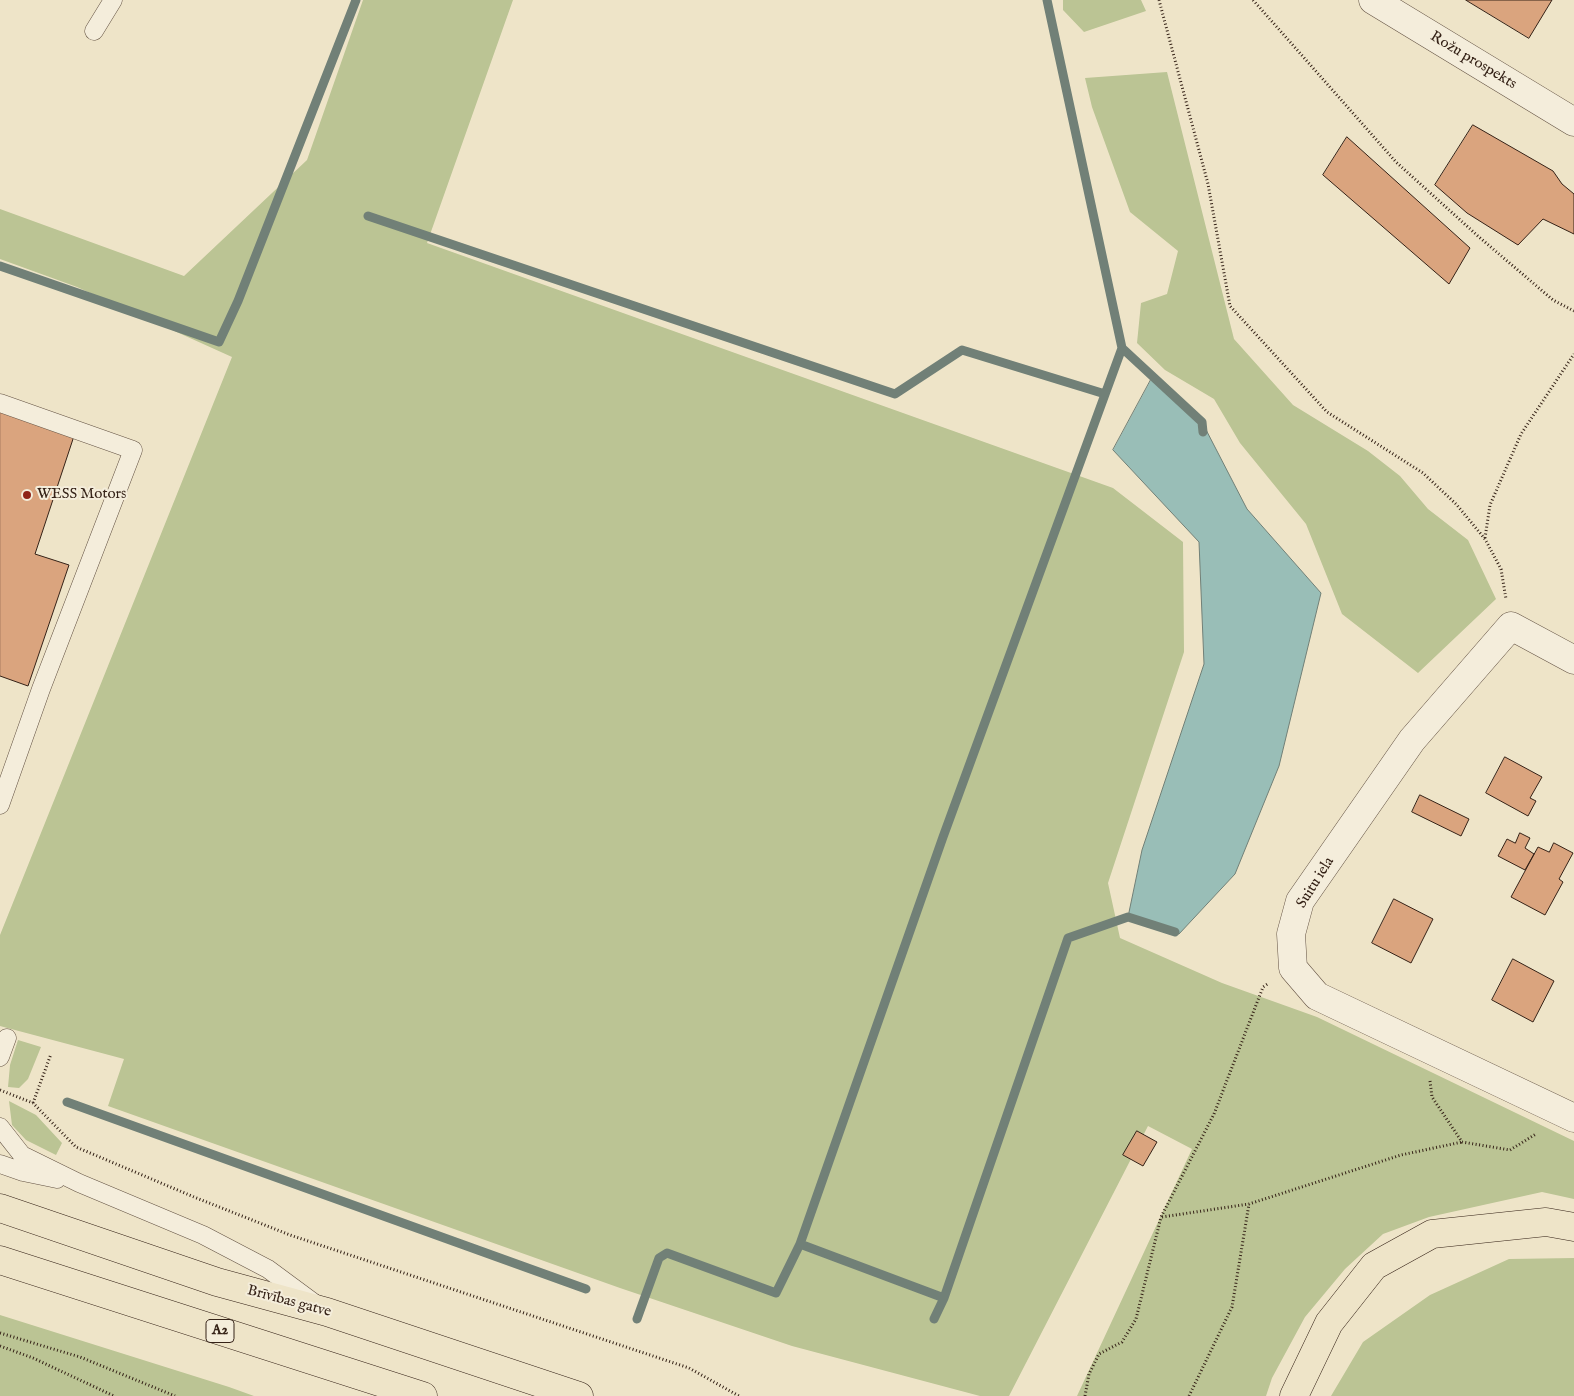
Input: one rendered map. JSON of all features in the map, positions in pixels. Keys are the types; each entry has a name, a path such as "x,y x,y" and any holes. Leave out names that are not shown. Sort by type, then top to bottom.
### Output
{"highway":[{"name":"Brīvības gatve","path":"0,1208 217,1282 327,1312 579,1396"},
{"path":"1294,1396 1329,1323 1374,1266 1432,1234 1546,1222 1574,1227"},
{"name":"A2","path":"0,1260 423,1396"}],"street":[{"name":"Rožu prospekts","path":"1372,0 1574,122"},
{"path":"1511,626 1574,660"},
{"name":"Suitu iela","path":"1293,968 1291,934 1300,901 1412,740 1511,626"},
{"path":"1293,968 1317,996 1570,1117"}],"lane":[{"path":"94,31 113,0"},
{"path":"0,404 133,450 40,689 0,805"},
{"path":"0,1057 7,1038"},
{"path":"0,1128 22,1155 79,1183 203,1235 268,1269 327,1312"},
{"path":"0,1164 23,1172 79,1183"}],"path":[{"path":"1159,0 1208,184 1230,306 1327,412 1423,473 1456,504 1485,539 1501,569 1511,626"},
{"path":"1253,0 1396,162 1479,237 1553,300 1574,311"},
{"path":"1485,539 1490,505 1521,434 1574,354"},
{"path":"1084,1396 1089,1374 1100,1354 1122,1342 1136,1318 1161,1217 1214,1114 1263,987 1293,968"},
{"path":"1434,1051 1430,1078 1432,1097 1462,1142"},
{"path":"33,1103 51,1054"},
{"path":"0,1090 33,1103 76,1147 109,1162 290,1235 690,1368 739,1396"},
{"path":"1161,1217 1248,1204 1401,1155 1462,1142 1510,1150 1570,1117"},
{"path":"1189,1396 1232,1307 1248,1204"},
{"path":"0,1333 80,1357 175,1396"},
{"path":"0,1346 33,1358 114,1396"}],"green space":[{"path":"363,0 513,0 427,243 1113,488 1183,542 1184,652 1108,883 1120,938 1222,983 1317,1017 1574,1141 1574,1199 1542,1192 1429,1217 1383,1234 1345,1269 1305,1317 1272,1378 1266,1396 1077,1396 1192,1149 1148,1126 1009,1396 980,1396 792,1346 620,1288 108,1106 124,1059 0,1026 0,935 232,357 77,287 0,259 0,209 184,276 307,160"},
{"path":"1063,0 1141,0 1146,11 1084,32 1063,10"},
{"path":"1167,72 1234,339 1293,405 1368,451 1400,476 1428,509 1468,540 1496,599 1418,673 1342,614 1306,524 1240,443 1214,399 1165,370 1137,343 1141,303 1167,294 1178,251 1130,212 1092,107 1085,78"},
{"path":"18,1040 41,1047 28,1079 19,1088 8,1087 10,1065"},
{"path":"9,1101 36,1115 62,1143 56,1155 26,1140 12,1125"},
{"path":"1574,1258 1574,1396 1331,1396 1363,1342 1430,1295 1509,1259"},
{"path":"0,1315 229,1387 254,1396 0,1396"}],"water":[{"path":"1153,376 1202,422 1247,509 1321,593 1279,766 1235,874 1179,934 1128,917 1142,850 1204,664 1199,542 1113,450"}],"building":[{"path":"1466,0 1552,0 1529,38"},
{"path":"1473,125 1553,171 1562,184 1574,194 1574,234 1543,219 1518,245 1467,213 1435,185"},
{"path":"1347,137 1470,248 1449,284 1323,175"},
{"name":"WESS Motors","path":"0,412 74,436 35,554 69,565 28,686 0,676"},
{"path":"1505,757 1542,777 1530,798 1536,801 1528,816 1486,793"},
{"path":"1420,795 1469,819 1461,836 1412,812"},
{"path":"1520,833 1530,838 1525,848 1534,854 1525,870 1498,856 1507,839 1515,843"},
{"path":"1554,843 1573,853 1559,879 1563,882 1545,915 1511,897 1538,847 1549,852"},
{"path":"1394,899 1433,919 1411,963 1372,943"},
{"path":"1513,959 1554,981 1533,1022 1492,1000"},
{"path":"1137,1131 1157,1142 1143,1166 1123,1155"}],"waterway":[{"path":"0,266 219,342 238,301 356,0"},
{"path":"1047,0 1122,348 1202,422 1203,432"},
{"path":"368,216 895,394 962,350 1105,394"},
{"path":"637,1319 659,1258 667,1253 776,1293 800,1244 943,837 1122,348"},
{"path":"934,1319 944,1298 1068,938 1128,917 1175,932"},
{"path":"67,1102 586,1289"},
{"path":"800,1244 944,1298"}],"place":[{"name":"WESS Motors","path":"27,495"}]}
